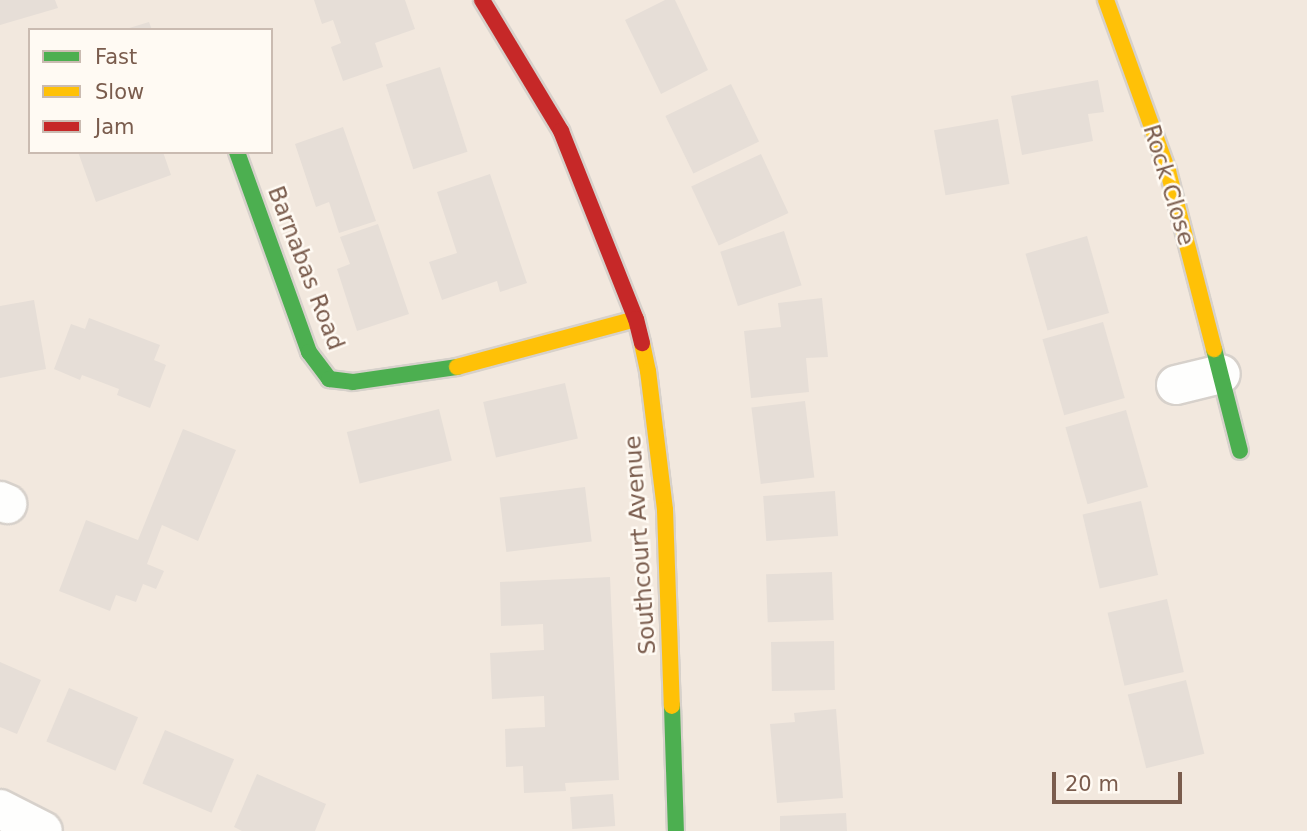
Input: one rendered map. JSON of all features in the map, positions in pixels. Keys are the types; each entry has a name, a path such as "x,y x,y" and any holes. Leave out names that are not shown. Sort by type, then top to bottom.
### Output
{"street":[{"name":"Southcourt Avenue","path":"482,0 561,131 636,319 648,371 665,510 676,831"},
{"name":"Rock Close","path":"1106,0 1168,171 1240,451"},
{"name":"Barnabas Road","path":"238,154 309,352 329,379 353,382 454,368 636,319"},
{"path":"1176,385 1221,374"},
{"path":"0,809 46,830"}],"shaded area":[{"path":"0,0 1307,0 1307,831 0,831"}],"building":[{"path":"0,0 55,0 58,8 0,25"},
{"path":"314,0 405,0 415,29 375,43 383,67 343,81 331,47 341,43 333,20 322,24"},
{"path":"665,0 675,0 708,70 661,94 625,20"},
{"path":"149,22 151,28 129,28"},
{"path":"440,67 468,152 413,169 386,85"},
{"path":"1098,80 1104,112 1088,114 1093,141 1022,155 1011,96"},
{"path":"731,84 759,142 693,174 665,116"},
{"path":"998,119 1009,184 945,195 934,130"},
{"path":"343,127 376,221 339,233 329,202 316,207 295,144"},
{"path":"79,154 164,154 171,175 96,202"},
{"path":"761,154 788,213 719,245 691,187"},
{"path":"490,174 527,283 500,292 497,281 442,300 429,262 457,253 437,192"},
{"path":"378,224 409,314 357,331 337,269 350,264 340,237"},
{"path":"784,231 802,285 738,306 720,252"},
{"path":"1087,236 1109,313 1048,331 1025,254"},
{"path":"822,298 828,357 806,358 809,392 751,398 744,331 781,327 778,303"},
{"path":"34,300 46,369 0,378 0,306"},
{"path":"89,318 160,345 154,360 166,365 150,408 117,395 119,389 82,375 80,380 54,369 71,324 85,329"},
{"path":"1103,322 1125,398 1064,415 1042,339"},
{"path":"565,383 578,439 496,457 483,402"},
{"path":"805,401 814,477 761,484 751,408"},
{"path":"439,409 452,460 360,483 347,432"},
{"path":"1126,410 1148,487 1087,504 1065,427"},
{"path":"183,429 236,450 198,541 162,525 147,564 164,571 156,589 143,584 136,602 116,595 110,611 59,591 86,520 138,540"},
{"path":"585,487 592,542 506,552 500,497"},
{"path":"835,491 838,536 766,541 763,496"},
{"path":"1141,501 1158,575 1100,589 1083,514"},
{"path":"832,572 834,620 768,622 766,574"},
{"path":"610,577 619,780 565,783 566,791 524,793 523,766 506,767 505,729 545,727 544,696 492,699 490,653 544,650 543,624 501,626 500,582"},
{"path":"1167,599 1184,672 1124,686 1108,613"},
{"path":"834,641 835,690 772,691 771,642"},
{"path":"0,662 41,680 17,734 0,727"},
{"path":"1186,680 1204,754 1146,768 1128,695"},
{"path":"69,688 138,717 115,771 46,741"},
{"path":"836,709 843,798 777,803 770,724 795,722 794,713"},
{"path":"165,730 234,759 211,813 142,783"},
{"path":"257,774 326,804 315,831 242,831 234,827"},
{"path":"613,794 615,826 572,829 570,797"},
{"path":"846,813 847,831 780,831 780,816"}],"traffic: fast":[{"path":"238,154 309,352 329,379 353,382 457,367"},
{"path":"1214,349 1240,451"},
{"path":"672,706 676,831"}],"traffic: slow":[{"path":"1106,0 1168,171 1214,349"},
{"path":"457,367 636,319"},
{"path":"642,343 648,371 665,510 672,706"}],"traffic: jam":[{"path":"482,0 561,131 636,319 642,343"}]}
